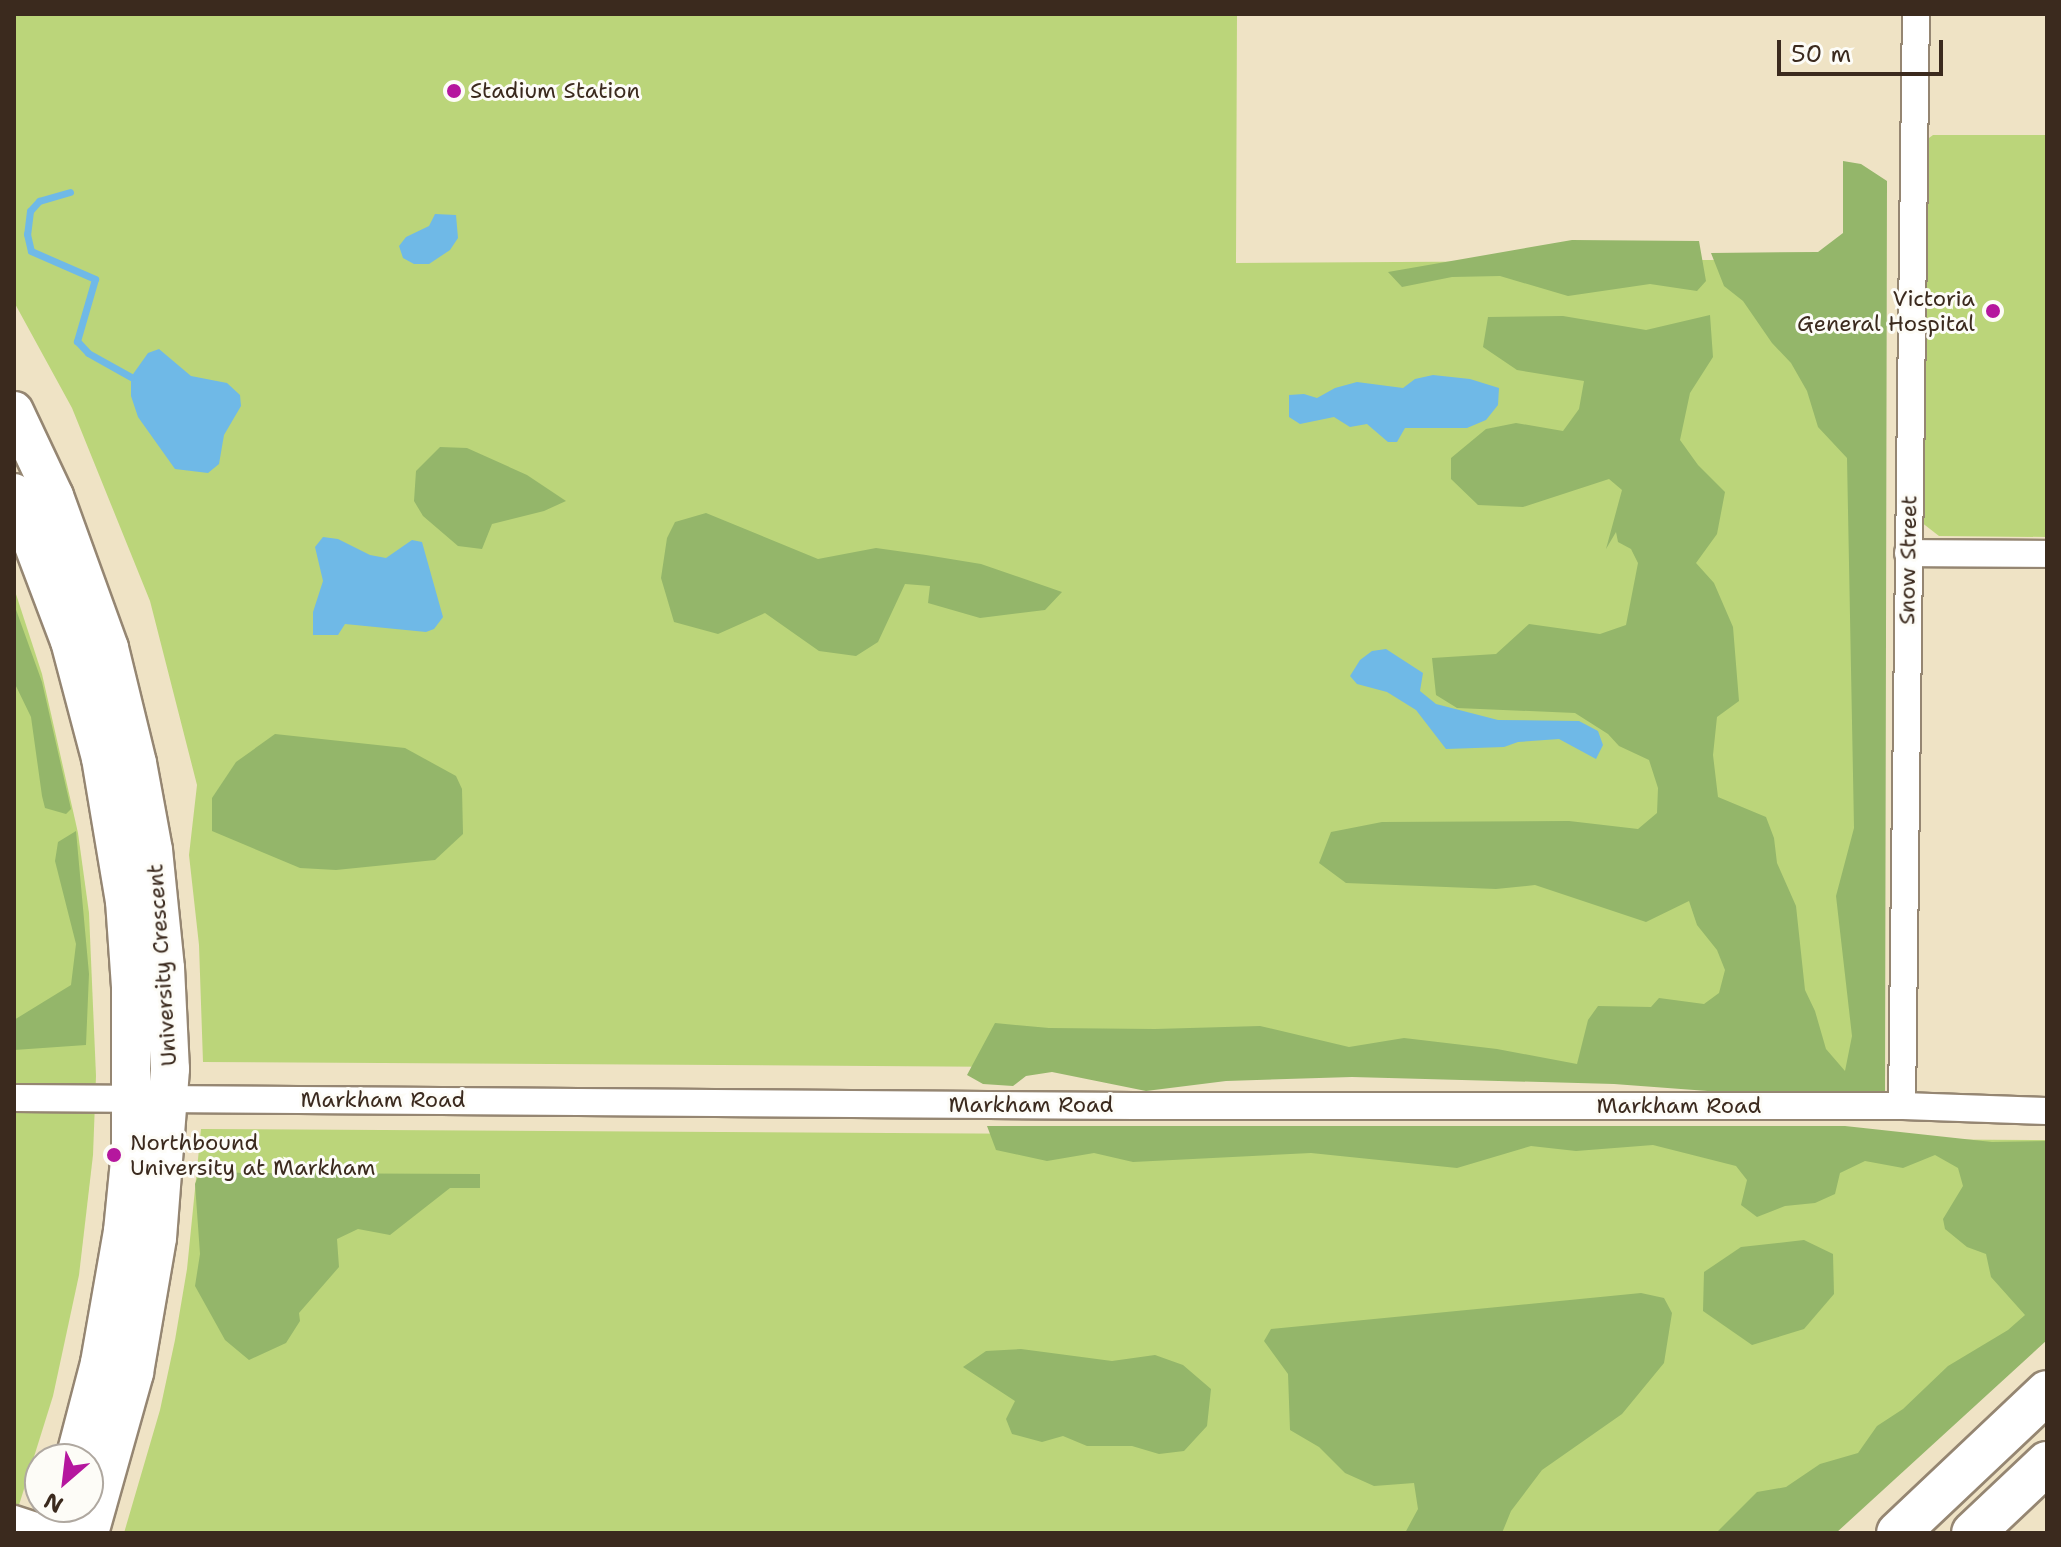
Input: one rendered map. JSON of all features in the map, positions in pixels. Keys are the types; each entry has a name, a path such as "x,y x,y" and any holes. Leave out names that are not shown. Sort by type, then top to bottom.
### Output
{"main road":[{"name":"University Crescent","path":"14,411 54,496 80,563 127,717 160,900 151,1098 149,1295 123,1417 63,1526"},
{"name":"University Crescent","path":"14,493 70,641 107,790 125,901 131,986 151,1098 131,1151 114,1292 79,1443"},
{"path":"1898,1533 2047,1392"},
{"path":"1973,1533 2047,1463"}],"street":[{"name":"Snow Street","path":"1902,1106 1916,14"},
{"path":"1908,553 2047,554"},
{"name":"Markham Road","path":"14,1098 1134,1106 1902,1106 2047,1111"},
{"path":"14,1519 63,1526"}],"green space":[{"path":"14,14 1237,14 1236,263 1873,259 1866,1072 203,1062 199,945 189,855 197,785 150,601 72,408 14,302"},
{"name":"Victoria General Hospital","path":"1933,135 2047,135 2047,537 1939,536 1921,522 1925,141"},
{"path":"1843,161 1861,164 1887,181 1885,1094 1721,1092 1614,1084 1352,1077 1226,1081 1146,1091 1052,1072 1026,1076 1013,1086 983,1084 967,1075 995,1023 1049,1028 1260,1026 1349,1047 1404,1038 1497,1049 1577,1064 1588,1020 1598,1006 1651,1007 1659,998 1704,1004 1719,993 1725,970 1717,950 1697,925 1689,901 1646,922 1535,885 1496,889 1346,883 1319,863 1331,832 1382,822 1569,821 1638,829 1657,813 1658,788 1649,760 1619,746 1608,734 1575,713 1457,708 1436,695 1432,658 1496,654 1529,624 1600,634 1626,625 1638,563 1631,549 1618,542 1616,532 1606,549 1622,490 1609,479 1523,507 1478,505 1451,479 1451,458 1486,429 1516,423 1563,431 1579,409 1584,381 1517,370 1483,347 1488,317 1563,316 1646,330 1710,315 1713,357 1690,393 1680,440 1698,465 1725,492 1717,534 1696,563 1714,583 1733,627 1739,701 1717,717 1713,755 1718,797 1766,817 1774,838 1777,863 1796,906 1805,990 1826,1049 1845,1071 1852,1036 1836,896 1854,828 1847,458 1818,427 1807,391 1791,363 1772,343 1743,301 1724,286 1711,253 1818,252 1843,233"},
{"path":"1572,240 1699,241 1706,281 1697,291 1650,284 1568,296 1500,276 1452,277 1402,287 1388,272"},
{"path":"440,447 467,448 527,475 566,501 544,511 492,524 482,549 458,546 423,516 414,501 416,471"},
{"path":"706,513 818,559 876,548 981,564 1062,592 1045,610 980,618 928,603 930,586 905,584 878,642 856,656 819,651 765,613 718,634 674,622 661,578 667,538 675,522"},
{"path":"14,588 42,674 78,833 89,913 96,1076 93,1155 79,1275 53,1396 38,1443 24,1443 24,1489 14,1521"},
{"path":"14,604 42,682 71,809 66,814 45,808 42,796 31,717 14,682"},
{"path":"275,734 405,748 456,776 462,789 463,834 435,860 336,870 300,868 212,831 212,798 236,762"},
{"path":"76,831 89,974 86,1045 14,1050 14,1020 71,985 76,944 55,861 58,842"},
{"path":"987,1126 1845,1126 1992,1142 2047,1141 2047,1340 1836,1533 1716,1533 1757,1492 1786,1487 1820,1464 1858,1453 1877,1426 1903,1409 1948,1366 2008,1330 2025,1315 1991,1277 1986,1254 1967,1247 1945,1229 1943,1219 1963,1186 1958,1168 1935,1155 1903,1168 1865,1161 1840,1173 1835,1194 1815,1203 1785,1206 1757,1217 1741,1205 1747,1180 1736,1166 1653,1145 1576,1151 1531,1146 1457,1168 1311,1153 1133,1162 1094,1153 1047,1161 996,1150"},
{"path":"201,1129 2047,1140 2047,1332 1835,1533 124,1533 160,1410 175,1340 187,1269"},
{"path":"201,1169 241,1173 480,1174 480,1188 450,1188 390,1235 358,1229 337,1239 339,1267 299,1313 300,1321 286,1343 249,1360 225,1340 195,1286 200,1254 195,1184"},
{"path":"1804,1240 1833,1254 1834,1294 1804,1329 1752,1345 1703,1311 1704,1272 1741,1247"},
{"path":"1641,1293 1664,1298 1672,1313 1664,1363 1622,1414 1542,1470 1511,1511 1502,1533 1405,1533 1418,1509 1414,1483 1374,1486 1345,1473 1319,1447 1290,1430 1288,1374 1264,1341 1271,1329"},
{"path":"1021,1349 1112,1361 1155,1355 1183,1365 1211,1389 1207,1426 1184,1451 1159,1454 1132,1446 1087,1446 1063,1436 1042,1442 1012,1434 1006,1419 1015,1401 963,1367 986,1351"}],"water":[{"path":"435,214 456,215 458,238 450,250 429,264 414,264 403,258 399,246 406,237 429,226"},
{"path":"159,349 191,376 227,383 240,395 241,406 224,435 219,464 208,473 175,469 138,417 131,396 131,377 148,353"},
{"path":"1433,375 1470,379 1499,388 1498,405 1486,420 1467,428 1405,428 1397,442 1388,442 1367,424 1350,427 1334,417 1300,424 1289,417 1289,395 1304,394 1317,398 1335,388 1357,382 1403,388 1415,379"},
{"path":"323,537 338,539 370,555 386,558 412,540 422,542 443,617 434,629 426,632 345,624 338,635 313,635 313,612 323,581 315,547"},
{"path":"1386,649 1423,673 1420,691 1436,704 1498,720 1579,721 1598,731 1603,745 1596,759 1559,739 1518,742 1504,747 1446,749 1416,710 1387,692 1357,684 1350,676 1360,660 1372,651"}],"waterway":[{"path":"70,192 39,201 30,211 27,234 31,251 95,279 77,341 88,353 131,377"}],"place":[{"name":"Stadium Station","path":"454,91"},
{"name":"Victoria General Hospital","path":"1993,311"},
{"name":"Northbound University at Markham","path":"114,1155"}]}
